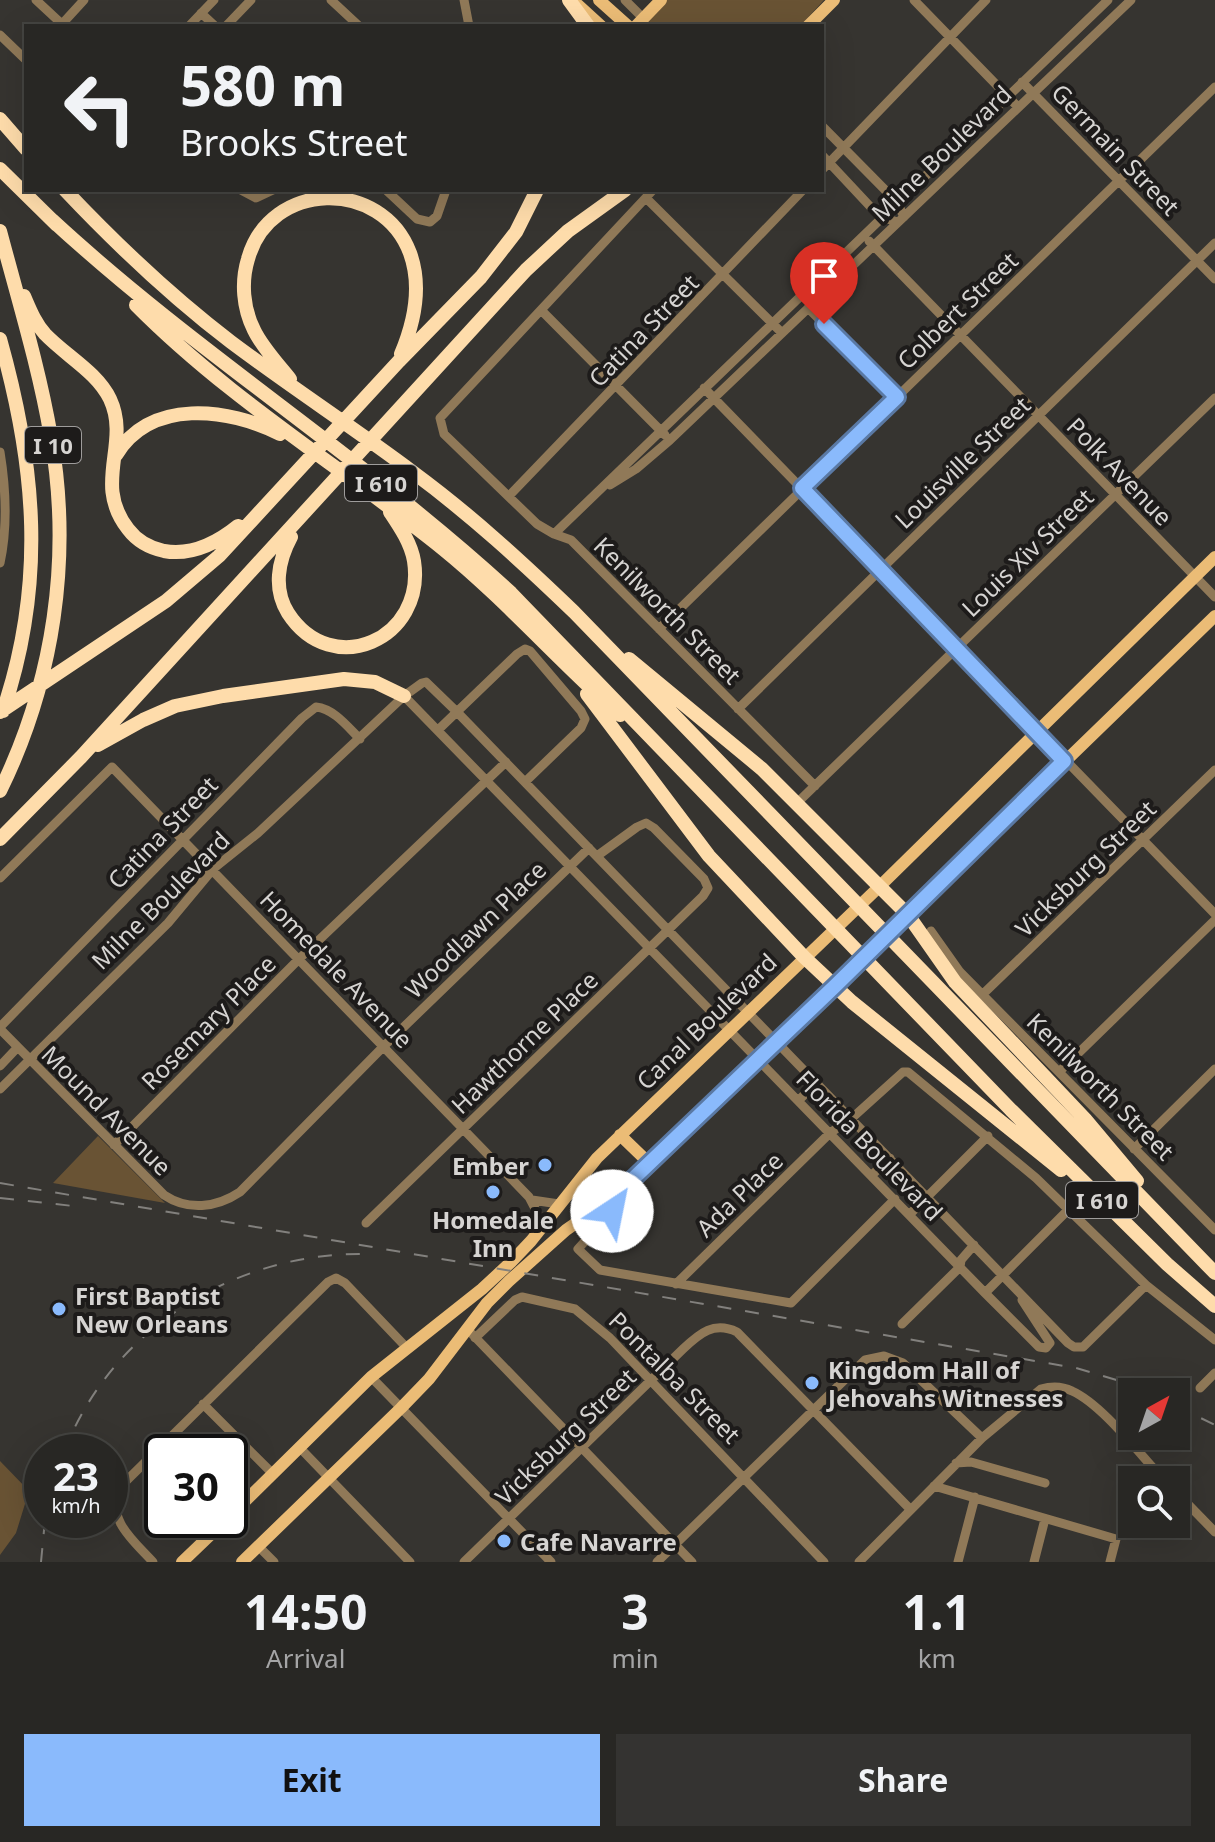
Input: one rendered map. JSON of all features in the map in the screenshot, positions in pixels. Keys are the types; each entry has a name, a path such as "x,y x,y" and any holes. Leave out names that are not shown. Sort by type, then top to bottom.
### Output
{"highway":[{"path":"571,0 587,24"},
{"path":"0,119 24,147"},
{"name":"I 610","path":"0,169 52,220 153,309 412,507 481,565 579,661 993,1091 1167,1264 1215,1306"},
{"name":"I 610","path":"67,192 128,252 228,340 461,509 574,612 1215,1273"},
{"path":"0,712 166,601 219,556 481,277 516,232 536,192"},
{"path":"0,839 81,757 526,270 568,231 622,192"},
{"path":"313,402 289,378 254,332 247,310 245,270 249,254 265,226 299,202 335,196 352,201 385,219 404,240 412,263 415,294 411,329 399,361"},
{"path":"52,220 162,332 224,386 380,499 479,579 570,671 685,773"},
{"path":"1,234 36,321 105,390 116,421 111,476 114,504 127,529 155,549 185,552 208,546 267,504"},
{"name":"I 10","path":"0,791 27,729 47,657 59,575 60,521 51,435 1,234"},
{"name":"I 10","path":"0,339 25,439 32,531 32,564 23,635 0,719"},
{"path":"115,457 130,435 146,424 163,416 187,414 235,418 270,429 310,448"},
{"path":"299,520 283,552 278,575 285,607 294,621 315,640 354,647 381,638 402,620 415,581 414,559 403,532 380,499"},
{"path":"574,612 762,769 908,915 955,982 1119,1158 1187,1245"},
{"path":"570,671 709,856 804,957 963,1094 1053,1164 1167,1264"},
{"path":"81,757 143,720 175,706 223,696 344,679 375,682 404,696"}],"main road":[{"path":"571,0 599,24"},
{"path":"599,0 626,24"},
{"path":"640,22 661,0"},
{"path":"810,24 834,0"},
{"name":"Canal Boulevard","path":"248,1498 371,1377 482,1289 531,1241 597,1158 620,1135 879,887 1215,557"},
{"path":"242,1562 429,1379 471,1333 487,1303 537,1254 615,1196 650,1164 1215,616"},
{"path":"620,1135 650,1164"},
{"path":"182,1562 207,1538"}],"street":[{"path":"36,0 62,24"},
{"path":"64,24 84,0"},
{"path":"191,24 214,0"},
{"path":"228,24 251,0"},
{"path":"331,0 357,24"},
{"path":"464,0 469,24"},
{"path":"625,0 640,22"},
{"name":"Germain Street","path":"914,0 1018,107"},
{"path":"824,128 843,148 897,202 901,219 880,217 824,163 843,148 986,0"},
{"name":"Milne Boulevard","path":"554,534 1108,0"},
{"name":"Milne Boulevard","path":"598,491 636,469 670,440 1130,0"},
{"path":"201,13 213,24"},
{"path":"0,35 24,58"},
{"name":"Germain Street","path":"1022,82 1215,279"},
{"name":"Colbert Street","path":"659,629 1215,87"},
{"path":"245,192 256,198 269,192"},
{"path":"388,192 417,219 430,222 437,216 445,192"},
{"name":"Catina Street","path":"509,496 801,192"},
{"path":"649,194 782,333"},
{"name":"Kenilworth Street","path":"649,194 440,418 444,434 537,524 571,540 815,786"},
{"name":"Polk Avenue","path":"863,234 1215,597"},
{"name":"Louisville Street","path":"738,709 1215,243"},
{"path":"808,308 897,397"},
{"path":"541,310 670,440"},
{"path":"704,388 1215,917 1059,1072"},
{"name":"Louis Xiv Street","path":"798,802 1215,398"},
{"path":"0,452 5,482 0,563"},
{"path":"438,730 525,649 534,655 585,719 581,728 525,782"},
{"name":"Milne Boulevard","path":"0,1089 168,923 213,869 258,833 404,696 426,682"},
{"name":"Florida Boulevard","path":"426,682 1068,1343 1078,1348 1087,1344 1146,1285"},
{"name":"Florida Boulevard","path":"404,696 985,1293 1039,1347 1046,1348 1050,1343 1043,1331 1003,1275"},
{"name":"Catina Street","path":"0,1028 302,718 316,707 325,708 360,739"},
{"name":"Rosemary Place","path":"114,1145 299,959 506,762"},
{"name":"Homedale Avenue","path":"0,878 112,767 532,1200 543,1224"},
{"name":"Vicksburg Street","path":"983,994 1215,770"},
{"name":"Hawthorne Place","path":"366,1223 669,930 708,888 704,879 646,823 597,856"},
{"name":"Woodlawn Place","path":"240,1192 383,1047 589,848"},
{"name":"Kenilworth Street","path":"931,931 960,972 1134,1149 1213,1224"},
{"name":"Mound Avenue","path":"0,1028 171,1200 188,1205 216,1205 240,1192"},
{"path":"0,1066 17,1048"},
{"path":"1134,1149 1215,1069"},
{"path":"830,1133 852,1118 903,1072 908,1072 988,1136 1146,1285 1215,1340"},
{"path":"799,1100 816,1083"},
{"name":"Ada Place","path":"676,1284 830,1133"},
{"path":"910,1214 988,1136"},
{"path":"872,1175 890,1158"},
{"path":"615,1196 612,1211 578,1249 600,1270 791,1303 895,1199"},
{"path":"532,1200 559,1204"},
{"path":"985,1293 1068,1210"},
{"path":"902,1324 960,1267 961,1260 974,1245"},
{"path":"153,1562 119,1523 118,1489 332,1278 345,1283 406,1347"},
{"name":"Pontalba Street","path":"471,1333 522,1297 575,1309 589,1318 824,1562"},
{"name":"Vicksburg Street","path":"464,1562 650,1380 707,1330 723,1327 737,1332 814,1410"},
{"path":"471,1333 692,1562"},
{"path":"657,1562 865,1360 884,1356 903,1363 982,1438"},
{"path":"1200,1388 1215,1373"},
{"path":"371,1377 551,1562"},
{"path":"859,1562 982,1438 1041,1389 1060,1387 1075,1391 1097,1408 1151,1466"},
{"path":"203,1404 273,1474"},
{"path":"814,1410 910,1509"},
{"path":"300,1448 410,1562"},
{"path":"956,1463 971,1462 1045,1483"},
{"path":"934,1486 1116,1539 1110,1562"},
{"path":"958,1562 975,1497"},
{"path":"1190,1506 1215,1532"},
{"path":"1034,1562 1045,1519"},
{"path":"258,1546 274,1562"}],"shaded area":[{"path":"666,0 824,0 802,24 643,24"},
{"path":"98,1136 165,1203 53,1183"},
{"path":"0,1461 24,1486 24,1507 16,1533 0,1555"}],"railway":[{"path":"0,1183 1076,1368 1118,1380"},
{"path":"0,1198 73,1206"},
{"path":"73,1434 85,1408 113,1369 146,1335 184,1306 225,1283 270,1267 317,1257 365,1254"},
{"path":"1190,1413 1215,1425"},
{"path":"41,1562 43,1538"}],"place":[{"name":"Ember","path":"545,1165"},
{"name":"Homedale Inn","path":"493,1192"},
{"name":"First Baptist New Orleans","path":"59,1309"},
{"name":"Kingdom Hall of Jehovahs Witnesses","path":"812,1383"},
{"name":"Cafe Navarre","path":"504,1541"}],"route":[{"path":"612,1211 615,1196 1064,761 802,488 897,397 824,324"}]}
